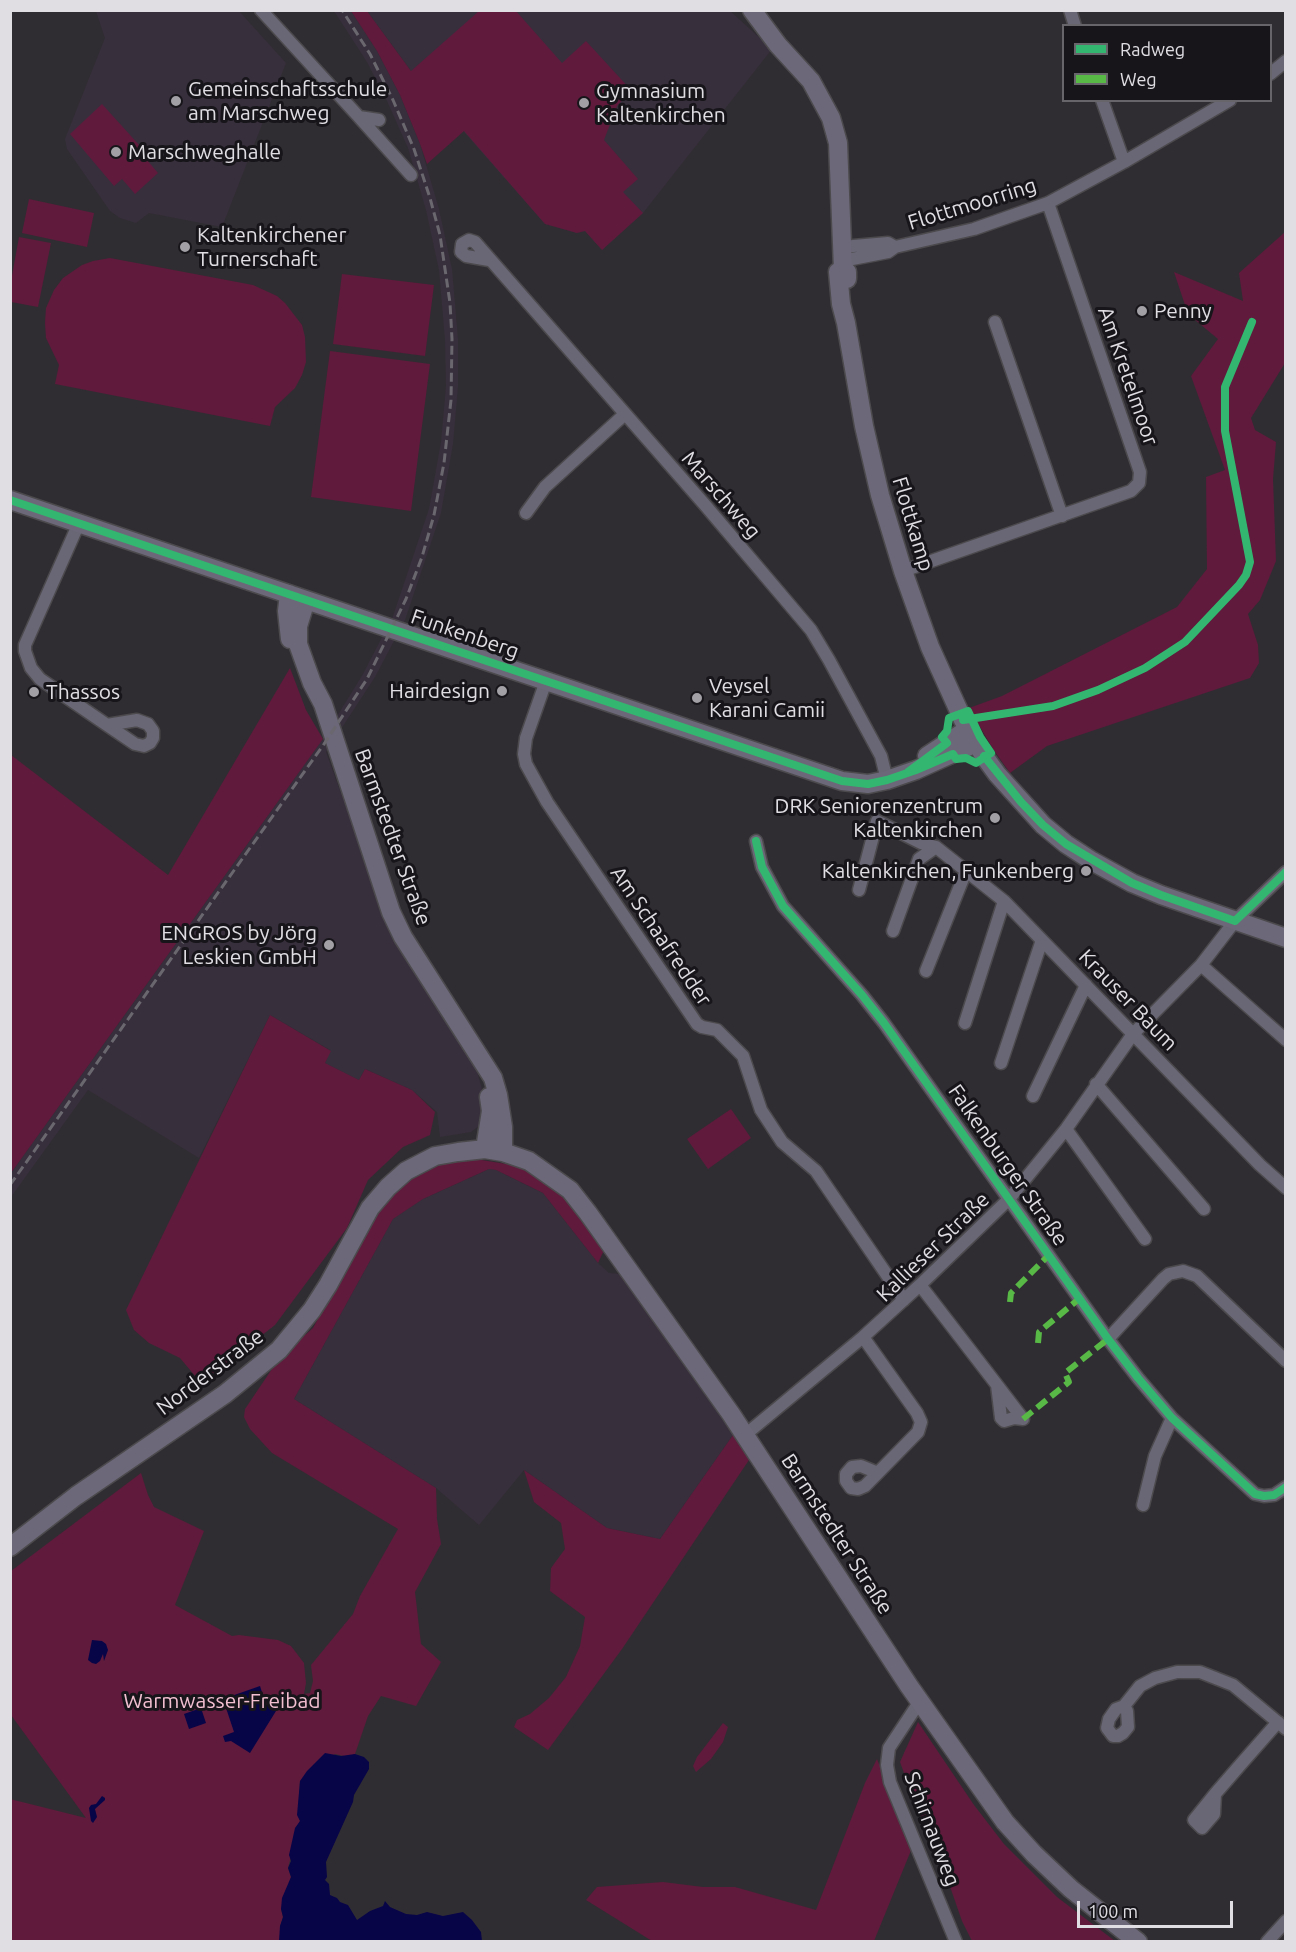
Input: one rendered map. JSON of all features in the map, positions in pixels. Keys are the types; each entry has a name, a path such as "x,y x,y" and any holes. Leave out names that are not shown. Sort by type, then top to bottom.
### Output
{"street":[{"path":"261,10 411,175"},
{"name":"Flottkamp","path":"752,10 778,45 811,81 831,118 838,143 842,259 838,272 841,304 864,426 880,495 903,571 930,647 972,736 997,774 1021,802 1043,825 1073,849 1132,883 1286,938"},
{"path":"1272,72 1286,62"},
{"path":"1103,102 1124,162"},
{"name":"Flottmoorring","path":"842,259 888,243 895,247 974,229 1048,202 1124,162 1227,102"},
{"path":"359,117 379,120"},
{"name":"Am Kretelmoor","path":"903,571 1131,491 1139,483 1140,472 1048,202"},
{"name":"Marschweg","path":"489,260 811,630 881,756 887,780"},
{"path":"995,322 1062,516"},
{"path":"526,513 545,487 625,414"},
{"name":"Funkenberg","path":"10,500 842,781 868,784 887,780 908,772 914,766 972,736"},
{"path":"78,523 25,645 25,651 31,668 40,679 107,725"},
{"name":"Barmstedter Straße","path":"298,597 287,611 293,652 323,704 391,912 399,929 483,1061 491,1111 494,1150 529,1161 570,1190 745,1436 920,1701 1005,1822 1071,1889 1138,1941"},
{"name":"Am Schaafredder","path":"546,681 526,738 524,754 526,764 547,802 697,1024 717,1030 743,1056 761,1110 771,1126 782,1142 816,1171 904,1300"},
{"name":"Krauser Baum","path":"859,890 877,820 921,843 936,847 1004,902 1260,1165 1286,1188"},
{"name":"Falkenburger Straße","path":"756,841 762,867 783,906 877,1014 1108,1339 1172,1418 1255,1494 1274,1495 1286,1487"},
{"path":"893,931 919,860 936,847"},
{"path":"926,972 966,871"},
{"name":"Kallieser Straße","path":"745,1436 920,1286 1009,1199 1066,1129 1133,1034 1201,965 1234,921 1286,872"},
{"path":"965,1023 1004,902"},
{"path":"1001,1063 1042,940"},
{"path":"1201,965 1286,1040"},
{"path":"1033,1096 1086,985"},
{"path":"1096,1084 1204,1209"},
{"path":"1066,1129 1145,1239"},
{"name":"Norderstraße","path":"10,1546 86,1489 225,1394 279,1350 317,1302 370,1208 406,1171 435,1156 494,1150"},
{"path":"1108,1339 1163,1279 1169,1274 1183,1271 1197,1276 1286,1361"},
{"path":"920,1286 997,1385"},
{"path":"863,1336 921,1422 918,1432 878,1473"},
{"path":"1143,1505 1155,1456 1172,1418"},
{"path":"1124,1706 1140,1686 1155,1678 1177,1672 1200,1672 1233,1685 1282,1725 1215,1794"},
{"name":"Schirnauweg","path":"920,1701 889,1748 887,1765 890,1782 957,1941"},
{"path":"1267,1941 1286,1921"}],"shaded area":[{"name":"Gemeinschaftsschule am Marschweg","path":"96,11 239,11 286,63 222,227 149,213 136,223 120,218 110,211 67,149 65,139 105,38"},
{"path":"334,11 351,11 377,51 400,95 420,144 439,209 452,269 458,339 458,387 453,444 441,513 405,620 375,677 326,752 395,941 474,1060 483,1093 480,1125 471,1132 440,1137 437,1112 412,1090 365,1069 359,1080 325,1063 330,1050 270,1015 199,1158 88,1090 11,1197 11,1173 323,739 363,674 393,616 429,509 441,442 446,386 439,270 426,210 408,148 367,62"},
{"name":"Gymnasium Kaltenkirchen","path":"367,11 730,11 772,49 643,213 602,250 585,231 577,233 545,224 414,75"},
{"path":"489,1169 496,1170 543,1193 598,1263 609,1273 621,1274 733,1435 660,1539 607,1528 524,1470 479,1525 436,1488 294,1399 393,1219 423,1199"},
{"path":"92,1640 102,1641 108,1650 104,1661 103,1654 96,1664 88,1660"},
{"path":"260,1686 266,1705 274,1703 276,1711 250,1753 231,1741 225,1742 223,1736 234,1732 223,1699"},
{"path":"201,1708 206,1723 189,1729 184,1714"},
{"path":"325,1753 341,1756 355,1754 364,1757 369,1762 369,1769 354,1795 326,1862 327,1877 325,1880 329,1884 330,1895 348,1905 357,1920 383,1906 385,1901 390,1907 406,1914 417,1915 427,1912 443,1916 463,1912 481,1932 482,1941 279,1941 283,1917 282,1898 291,1877 288,1868 291,1861 289,1855 295,1828 300,1821 297,1815 300,1781"},
{"path":"102,1796 105,1800 95,1809 97,1817 93,1823 89,1808 96,1804"}],"green space":[{"path":"351,11 367,11 411,71 479,11 516,11 562,63 586,41 631,90 617,106 604,140 638,179 623,192 643,213 602,250 585,231 577,233 545,224 464,131 427,164 400,95 377,51"},
{"name":"Marschweghalle","path":"102,104 150,157 147,160 158,173 135,194 122,179 114,186 70,134"},
{"path":"29,199 94,213 87,247 22,233"},
{"path":"1285,232 1285,363 1251,418 1255,430 1276,442 1273,479 1276,561 1260,600 1248,614 1258,645 1259,663 1250,678 1047,746 1010,773 969,708 1002,696 1177,607 1207,569 1206,477 1225,470 1191,376 1218,339 1188,314 1174,272 1243,301 1239,273"},
{"path":"19,237 51,243 38,307 11,302 11,281"},
{"path":"110,258 253,285 277,296 285,303 302,325 306,362 295,388 275,407 270,426 55,384 59,365 46,338 46,308 54,290 63,278 82,265"},
{"path":"342,274 434,285 425,356 333,344"},
{"path":"330,351 430,364 411,511 311,497"},
{"path":"290,668 306,710 323,739 11,1173 11,755 168,875"},
{"path":"270,1015 331,1051 325,1063 359,1080 365,1069 412,1090 435,1112 430,1135 403,1147 368,1180 347,1228 275,1325 201,1383 180,1358 149,1343 134,1330 126,1310"},
{"path":"731,1109 751,1138 708,1169 687,1139"},
{"name":"Warmwasser-Freibad","path":"469,1158 519,1166 543,1179 564,1195 605,1248 598,1263 543,1193 496,1170 489,1169 423,1199 393,1219 294,1399 436,1488 441,1544 415,1592 421,1644 441,1662 416,1706 381,1696 368,1716 355,1754 348,1757 335,1754 300,1781 298,1815 300,1821 288,1868 291,1877 281,1909 283,1917 280,1926 280,1940 11,1941 10,1799 86,1818 11,1715 11,1571 141,1473 154,1507 204,1531 175,1605 232,1636 278,1640 291,1646 304,1663 306,1683 304,1694 310,1693 313,1681 311,1665 353,1614 360,1596 398,1529 272,1453 250,1429 244,1417 245,1409 280,1357 313,1328 375,1213 390,1195 412,1179 443,1163"},
{"path":"733,1435 751,1457 622,1649 548,1750 514,1727 517,1720 530,1714 549,1698 566,1677 580,1646 585,1617 550,1591 551,1568 565,1549 561,1523 534,1502 524,1470 607,1528 660,1539"},
{"path":"918,1722 974,1805 1004,1844 1057,1897 1115,1941 972,1941 962,1921 900,1762"},
{"path":"723,1723 728,1727 723,1742 711,1759 696,1772 693,1766 697,1757"},
{"path":"877,1759 912,1848 874,1941 652,1941 586,1900 597,1887 663,1882 703,1887 735,1887 816,1910 865,1783"}],"railway":[{"path":"10,1185 324,744 367,679 406,599 422,557 434,515 444,463 451,400 450,303 440,235 414,149 393,100 370,54 342,10"}],"marked path":[{"path":"1010,1302 1011,1293 1049,1255"},
{"path":"1038,1343 1039,1332 1080,1298"},
{"path":"1023,1419 1069,1382 1065,1373 1108,1339"}],"cycle path":[{"path":"963,720 1053,706 1098,690 1145,668 1185,642 1239,585 1246,575 1250,562 1225,431 1225,387 1252,322"},
{"path":"10,500 842,781 868,784 887,780 916,770 953,754 956,759 966,758 976,763 991,753 980,737 968,711 949,718 947,731 942,737 947,743 908,772"},
{"path":"984,756 1021,802 1043,825 1066,844 1132,883 1161,895 1235,921 1286,872"},
{"path":"756,841 762,867 783,906 884,1023 1138,1378 1172,1418 1255,1494 1274,1495 1286,1487"}],"place":[{"name":"Gemeinschaftsschule am Marschweg","path":"176,101"},
{"name":"Gymnasium Kaltenkirchen","path":"584,103"},
{"name":"Marschweghalle","path":"116,152"},
{"name":"Kaltenkirchener Turnerschaft","path":"185,247"},
{"name":"Penny","path":"1142,311"},
{"name":"Hairdesign","path":"502,691"},
{"name":"Thassos","path":"34,692"},
{"name":"Veysel Karani Camii","path":"697,698"},
{"name":"DRK Seniorenzentrum Kaltenkirchen","path":"995,818"},
{"name":"Kaltenkirchen, Funkenberg","path":"1086,871"},
{"name":"ENGROS by Jörg Leskien GmbH","path":"329,945"}]}
